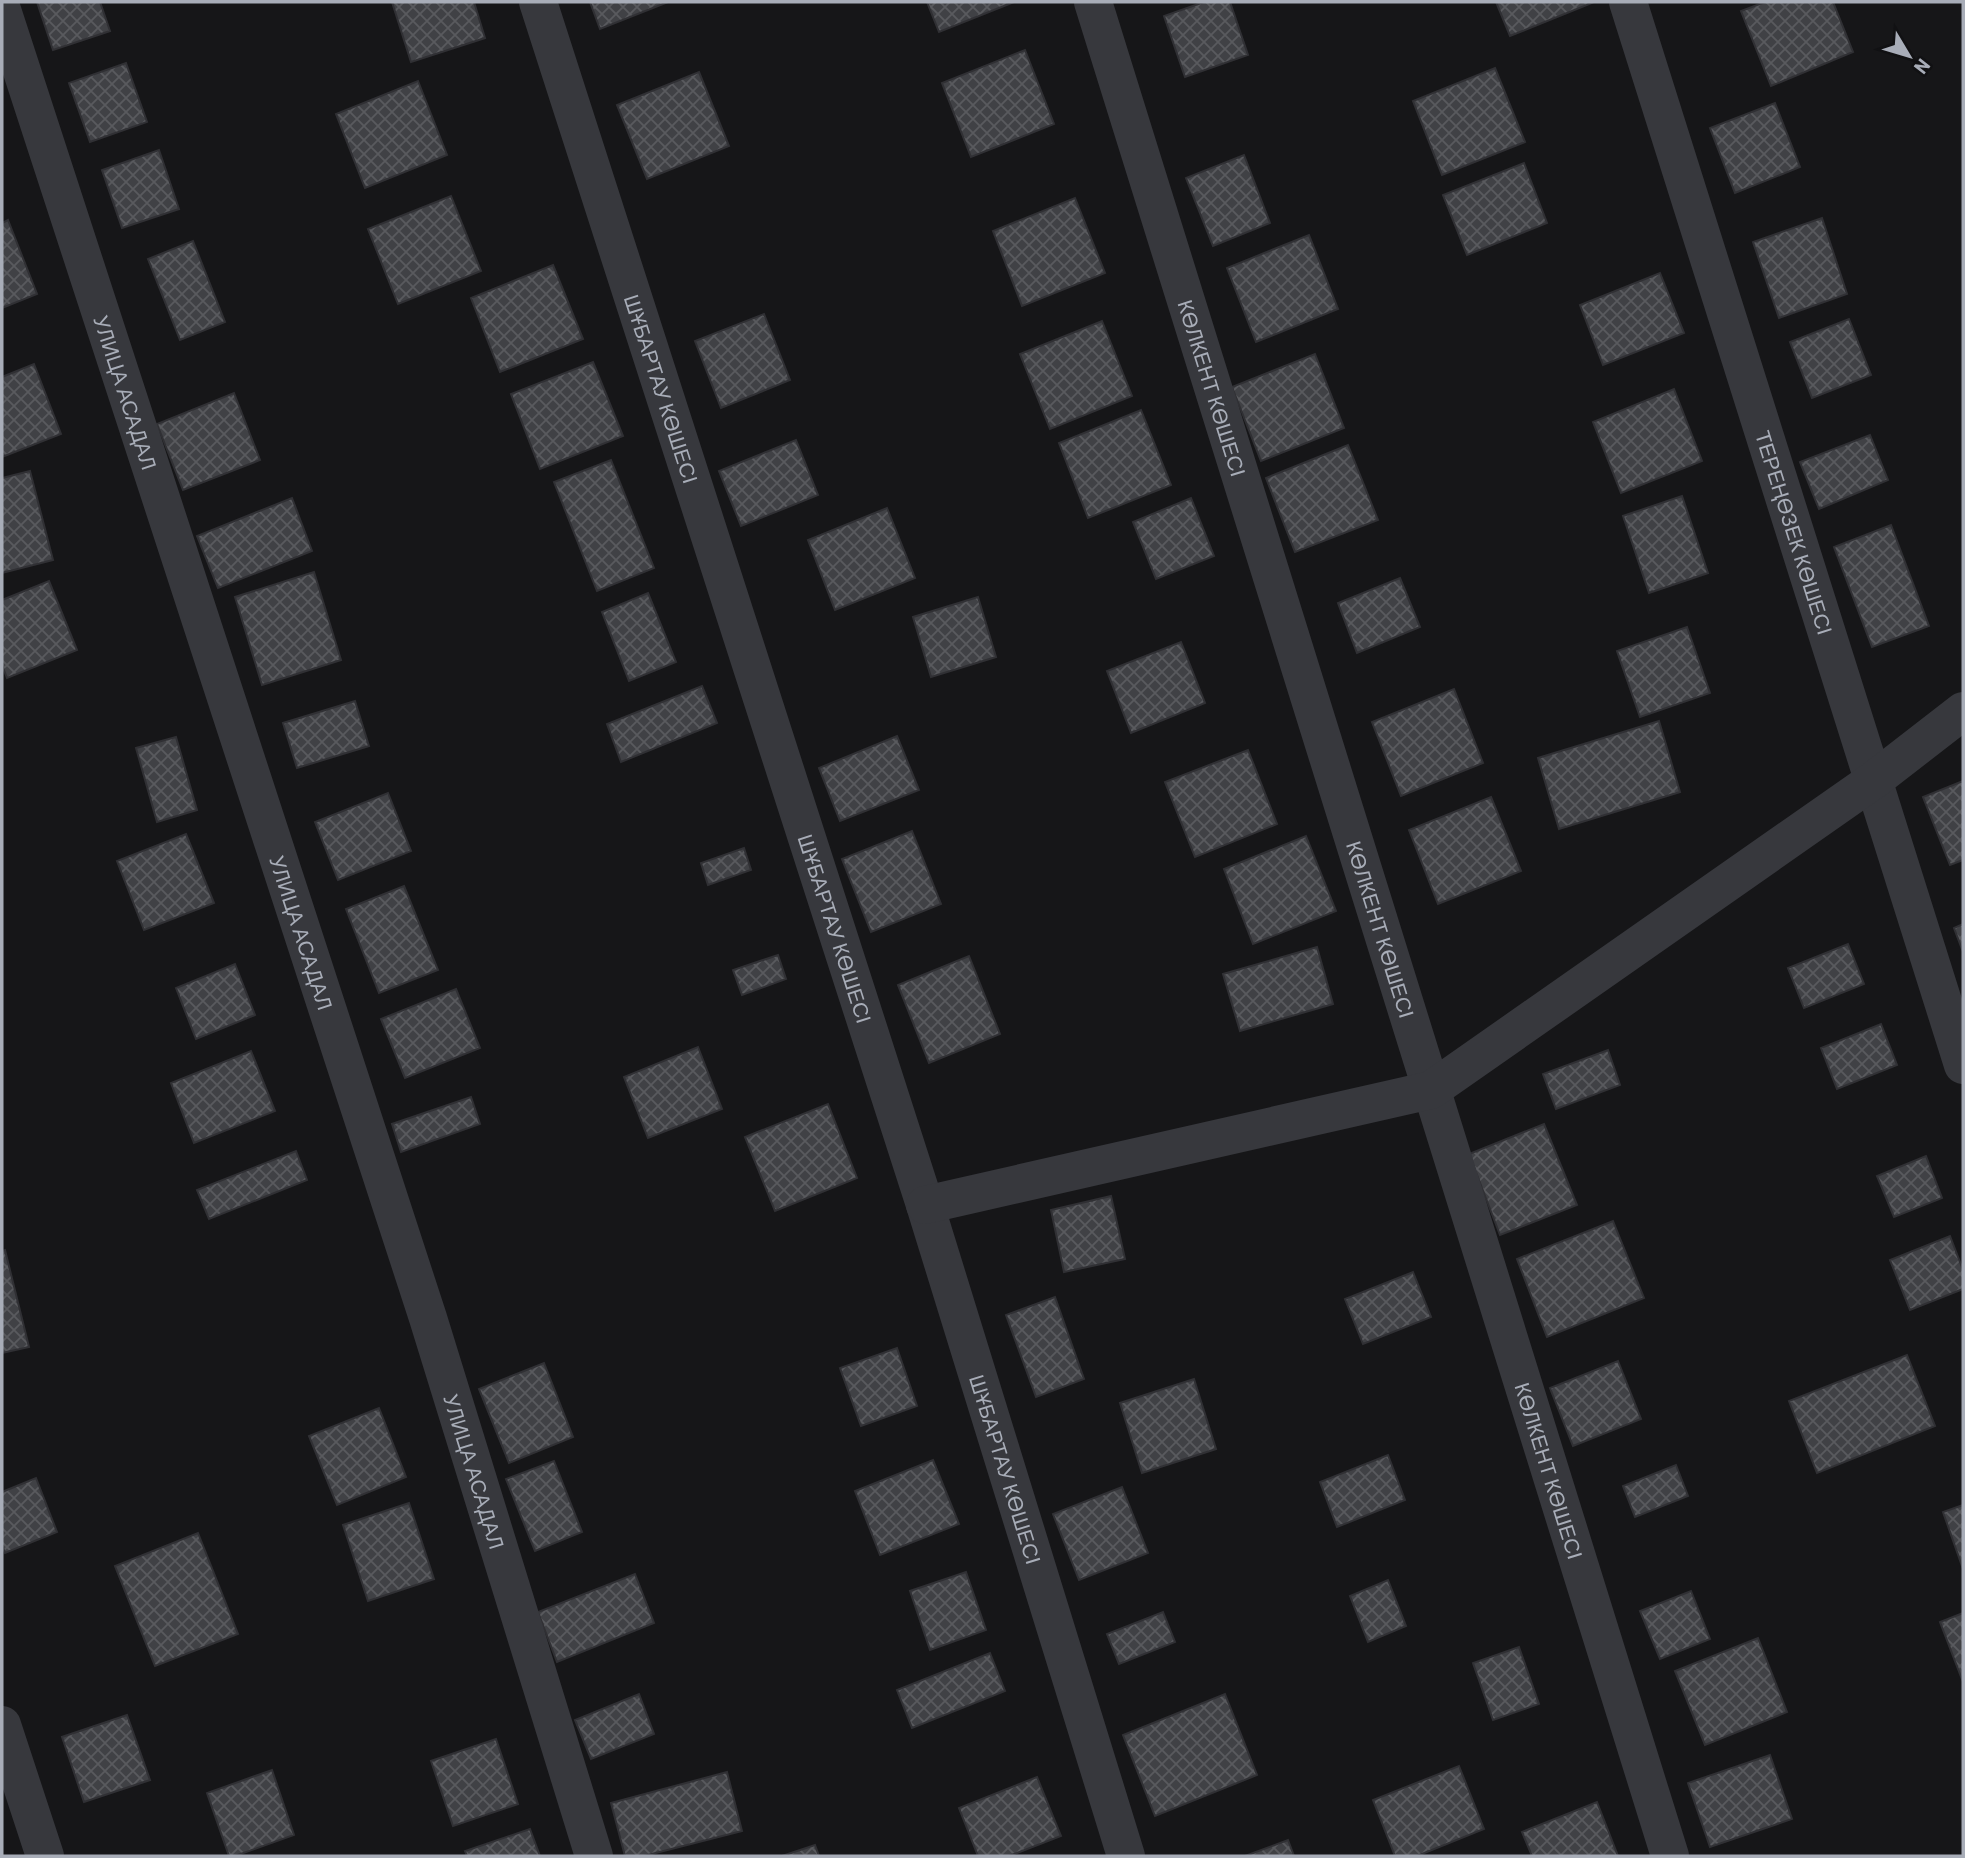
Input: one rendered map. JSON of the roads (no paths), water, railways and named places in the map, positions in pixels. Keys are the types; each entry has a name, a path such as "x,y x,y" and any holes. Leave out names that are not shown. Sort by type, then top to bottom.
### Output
{"street":[{"name":"ШҰБАРТАУ КӨШЕСІ","path":"538,2 925,1205 1126,1856"},
{"name":"КӨЛКЕНТ КӨШЕСІ","path":"1093,2 1670,1856"},
{"name":"ТЕРЕҢӨЗЕК КӨШЕСІ","path":"1628,2 1963,1065"},
{"name":"УЛИЦА АСАДАЛ","path":"2,10 424,1305 594,1856"},
{"path":"925,1205 1431,1090 1874,780 1963,711"},
{"path":"2,1725 45,1856"}]}
